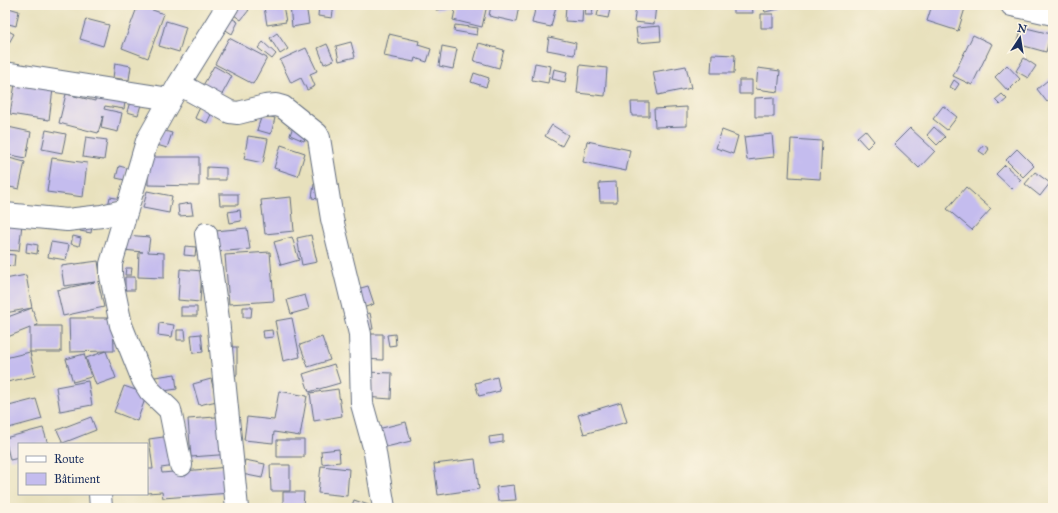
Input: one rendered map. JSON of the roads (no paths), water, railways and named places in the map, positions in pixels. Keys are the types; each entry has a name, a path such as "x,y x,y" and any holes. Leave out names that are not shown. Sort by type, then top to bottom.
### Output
{"street":[{"path":"181,466 170,410 150,391 143,380 121,325 111,276 111,264 147,141 175,91 228,5"},
{"path":"1012,5 1053,14"},
{"path":"5,72 90,85 175,91 230,112 238,113 265,106 276,105 283,107 317,134 320,138 332,219 360,334 362,404 374,447 384,508"},
{"path":"5,214 67,220 102,216 127,210"},
{"path":"206,234 218,320 237,508"},
{"path":"100,495 101,508"}]}
